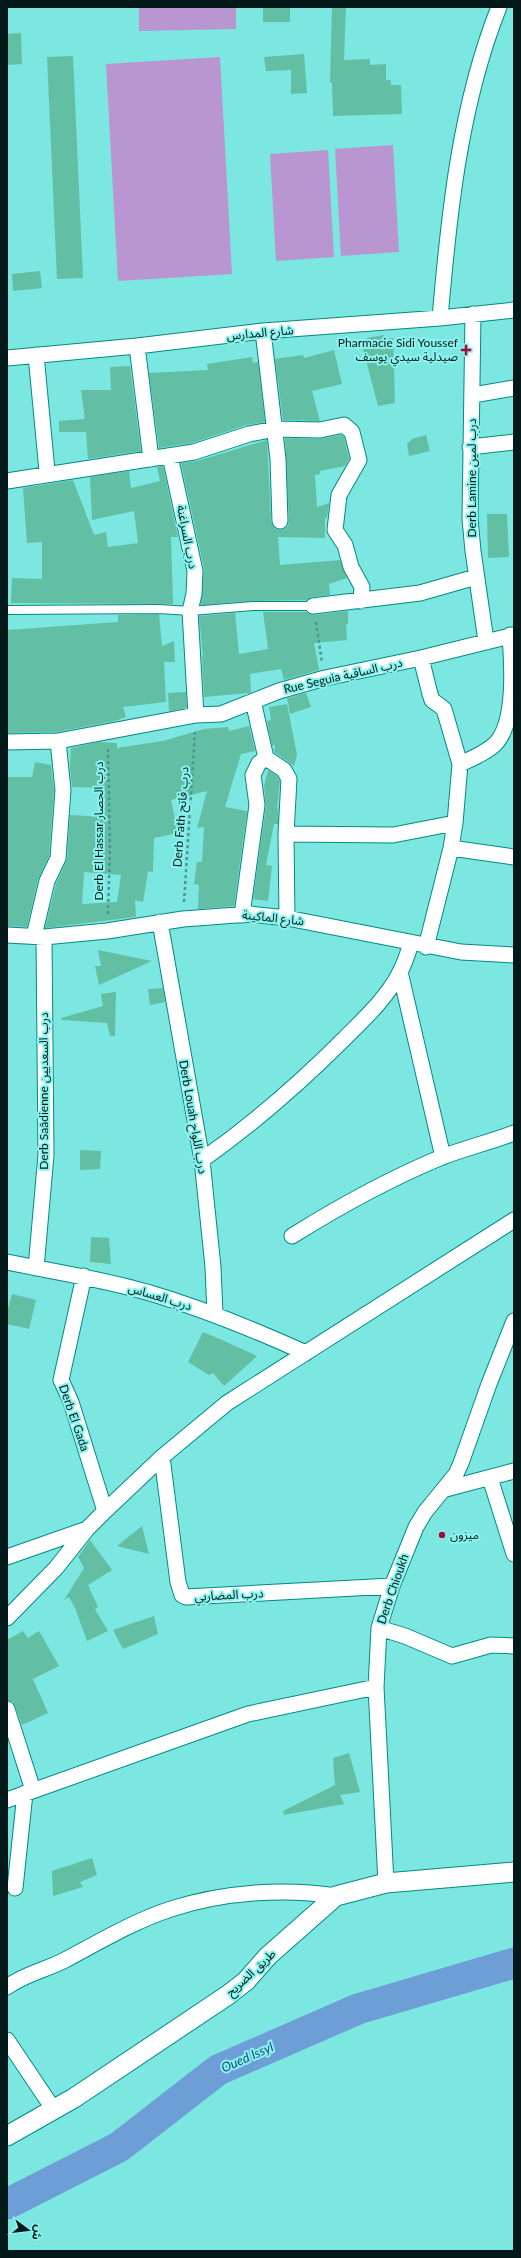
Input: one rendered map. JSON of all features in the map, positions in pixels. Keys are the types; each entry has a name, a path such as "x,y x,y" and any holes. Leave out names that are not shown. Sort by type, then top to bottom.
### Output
{"street":[{"path":"440,318 451,212 469,105 484,45 499,7"},
{"name":"شارع المدارس","path":"7,358 137,346 263,331 440,318 514,310"},
{"name":"Derb Lamine درب لمين","path":"473,314 470,519 476,577 486,641"},
{"path":"263,331 278,459 280,522"},
{"path":"137,346 151,459"},
{"path":"36,355 47,470 43,474"},
{"path":"473,395 514,388"},
{"path":"7,481 43,474 44,476 194,452 249,434 275,429 320,430 344,426 352,432 359,463 339,495 335,530 345,545 351,567 362,586 361,601"},
{"path":"470,447 514,442"},
{"name":"درب السراغنة","path":"170,456 195,571 194,594 190,611 196,715"},
{"path":"313,606 420,593 476,577"},
{"path":"460,764 488,750 501,736 511,696 512,635"},
{"name":"Rue Seguia درب الساقية","path":"7,742 58,740 196,715 221,714 279,691 325,678 421,658 512,635"},
{"path":"421,658 432,700 444,709 460,764 455,823 451,848 426,947"},
{"path":"253,701 266,758 284,770 289,779 286,834 287,918"},
{"name":"Derb Saâdienne درب السعديين","path":"36,1268 46,1155 39,936 47,881 58,858 63,790 58,740"},
{"path":"242,915 257,805 253,775 259,764 266,758"},
{"path":"286,834 393,835 455,823"},
{"path":"451,848 514,857"},
{"name":"شارع الماكينة","path":"7,935 39,936 107,931 183,919 250,914 287,918 426,947 461,952 514,955"},
{"name":"Derb Louah درب اللواح","path":"160,922 202,1160 213,1267 215,1314"},
{"path":"202,1160 236,1136 318,1065 383,998 400,972 411,943"},
{"path":"400,972 419,1045 443,1157"},
{"path":"292,1236 376,1187 443,1157 514,1133"},
{"path":"7,1618 56,1568 87,1529 105,1511 162,1457 227,1403 514,1220"},
{"name":"درب العساس","path":"7,1262 84,1276 149,1293 215,1314 306,1353"},
{"name":"Derb El Gada","path":"84,1276 61,1380 71,1402 105,1511"},
{"name":"Derb Chioukh","path":"386,1883 376,1687 379,1628 392,1586 422,1517 446,1489 461,1463 489,1384 514,1321"},
{"name":"درب المضاربي","path":"162,1457 178,1582 182,1595 186,1597 392,1586"},
{"path":"446,1489 514,1471"},
{"path":"490,1478 514,1554"},
{"path":"7,1557 87,1529"},
{"path":"379,1628 405,1636 452,1656 485,1646 514,1646"},
{"path":"7,1800 248,1714 376,1687"},
{"path":"7,1709 30,1791 15,1888"},
{"name":"طريق الضريح","path":"7,2136 54,2110 228,1995 246,1981 268,1956 336,1896 386,1883 514,1872"},
{"path":"7,1987 62,1961 125,1928 171,1909 223,1898 292,1891 336,1896"},
{"path":"7,2040 54,2110"}],"lane":[{"path":"7,610 159,609 190,611 253,606 313,606"}],"path":[{"path":"313,606 325,678"},
{"name":"Derb Fath درب فاتح","path":"183,919 196,715"},
{"name":"Derb El Hassar درب الحصار","path":"107,931 110,846 108,732"}],"shaded area":[{"path":"139,7 236,7 236,29 139,31"},
{"path":"220,57 232,274 118,281 106,64"},
{"path":"393,145 399,252 341,256 335,149"},
{"path":"328,150 334,257 276,261 270,154"}],"building":[{"path":"263,7 290,7 290,22 263,22"},
{"path":"332,7 346,7 344,60 370,59 370,65 386,64 386,80 391,80 391,85 401,85 402,114 333,116 332,83 330,82"},
{"path":"21,33 22,64 7,65 7,34"},
{"path":"304,54 307,93 291,94 291,70 266,71 264,57"},
{"path":"73,56 83,278 57,279 47,57"},
{"path":"40,271 42,288 13,291 12,274"},
{"path":"384,335 385,339 393,338 395,403 378,406 362,345 366,343 367,338"},
{"path":"334,350 342,384 312,391 320,421 283,420 275,359 303,355 304,358"},
{"path":"252,357 253,363 258,362 265,422 246,425 192,443 159,448 149,373 208,370 207,364"},
{"path":"130,366 141,451 88,459 86,432 59,432 59,421 85,419 81,390 111,390 110,367"},
{"path":"341,435 344,437 349,459 345,466 320,471 320,474 315,475 317,507 329,503 327,518 325,518 325,538 278,537 280,565 340,560 347,578 329,584 330,595 312,597 306,600 253,601 201,605 204,569 181,463 197,461 267,440 271,521 275,529 281,530 288,526 289,521 285,438 320,439"},
{"path":"426,435 430,451 409,456 407,444 412,439"},
{"path":"163,466 178,537 171,537 173,604 11,603 12,578 42,579 42,542 27,543 23,488 73,480 94,535 106,532 108,547 138,543 134,511 92,520 90,477 129,471 131,488 160,481 157,467"},
{"path":"487,514 507,514 509,557 488,558"},
{"path":"348,611 348,624 346,624 347,640 314,643 319,670 284,680 281,669 250,674 251,692 249,693 204,697 203,656 199,616 235,613 239,654 268,649 263,612 306,612 314,615"},
{"path":"159,614 162,646 174,641 175,662 164,662 166,702 123,707 126,717 115,721 57,732 7,733 7,630 118,622 118,615"},
{"path":"186,692 187,708 169,711 168,693"},
{"path":"306,693 311,707 290,714 287,698"},
{"path":"287,704 297,755 294,766 274,752 275,745 272,746 267,721 271,720 269,707"},
{"path":"249,726 255,751 241,754 225,807 247,811 234,906 198,909 199,885 194,884 197,862 202,862 204,827 197,828 207,791 171,800 178,833 154,838 153,872 148,871 143,902 135,900 136,917 45,928 56,884 67,859 70,815 102,817 103,788 72,787 70,768 71,748 99,742 117,743 117,748 163,741 204,729 228,727 229,731","holes":["84,872 121,875 117,902 82,904"]},
{"path":"35,762 51,765 54,790 49,856 38,879 27,927 7,926 7,777 32,777"},
{"path":"268,770 277,776 280,781 277,808 278,824 274,824 266,865 272,866 268,901 253,899 266,806 264,786"},
{"path":"98,950 152,961 99,985 95,966 101,966"},
{"path":"163,988 165,1002 150,1005 148,989"},
{"path":"116,992 115,1036 110,1036 107,1023 62,1020 61,1018 103,1006 101,994"},
{"path":"80,1150 101,1151 100,1169 80,1170"},
{"path":"91,1237 109,1238 111,1264 90,1262"},
{"path":"12,1294 36,1300 29,1329 7,1324 7,1312"},
{"path":"203,1332 257,1356 224,1386 213,1373 209,1375 188,1362"},
{"path":"142,1526 149,1554 117,1546"},
{"path":"90,1540 112,1570 88,1585 98,1607 95,1609 108,1631 87,1641 75,1608 69,1597 64,1600 84,1568 78,1557"},
{"path":"154,1616 158,1634 123,1649 113,1630"},
{"path":"23,1631 28,1638 39,1631 59,1666 33,1679 48,1713 22,1725 13,1702 7,1700 7,1640"},
{"path":"349,1753 360,1792 340,1795 344,1804 284,1815 283,1811 335,1785 333,1758"},
{"path":"92,1858 97,1875 80,1882 83,1887 53,1896 52,1871"}],"waterway":[{"name":"Oued Issyl","path":"7,2204 119,2147 218,2070 358,2009 514,1963"}],"place":[{"name":"Pharmacie Sidi Youssef صيدلية سيدي يوسف","path":"466,350"},
{"name":"ميزون","path":"442,1535"}]}
